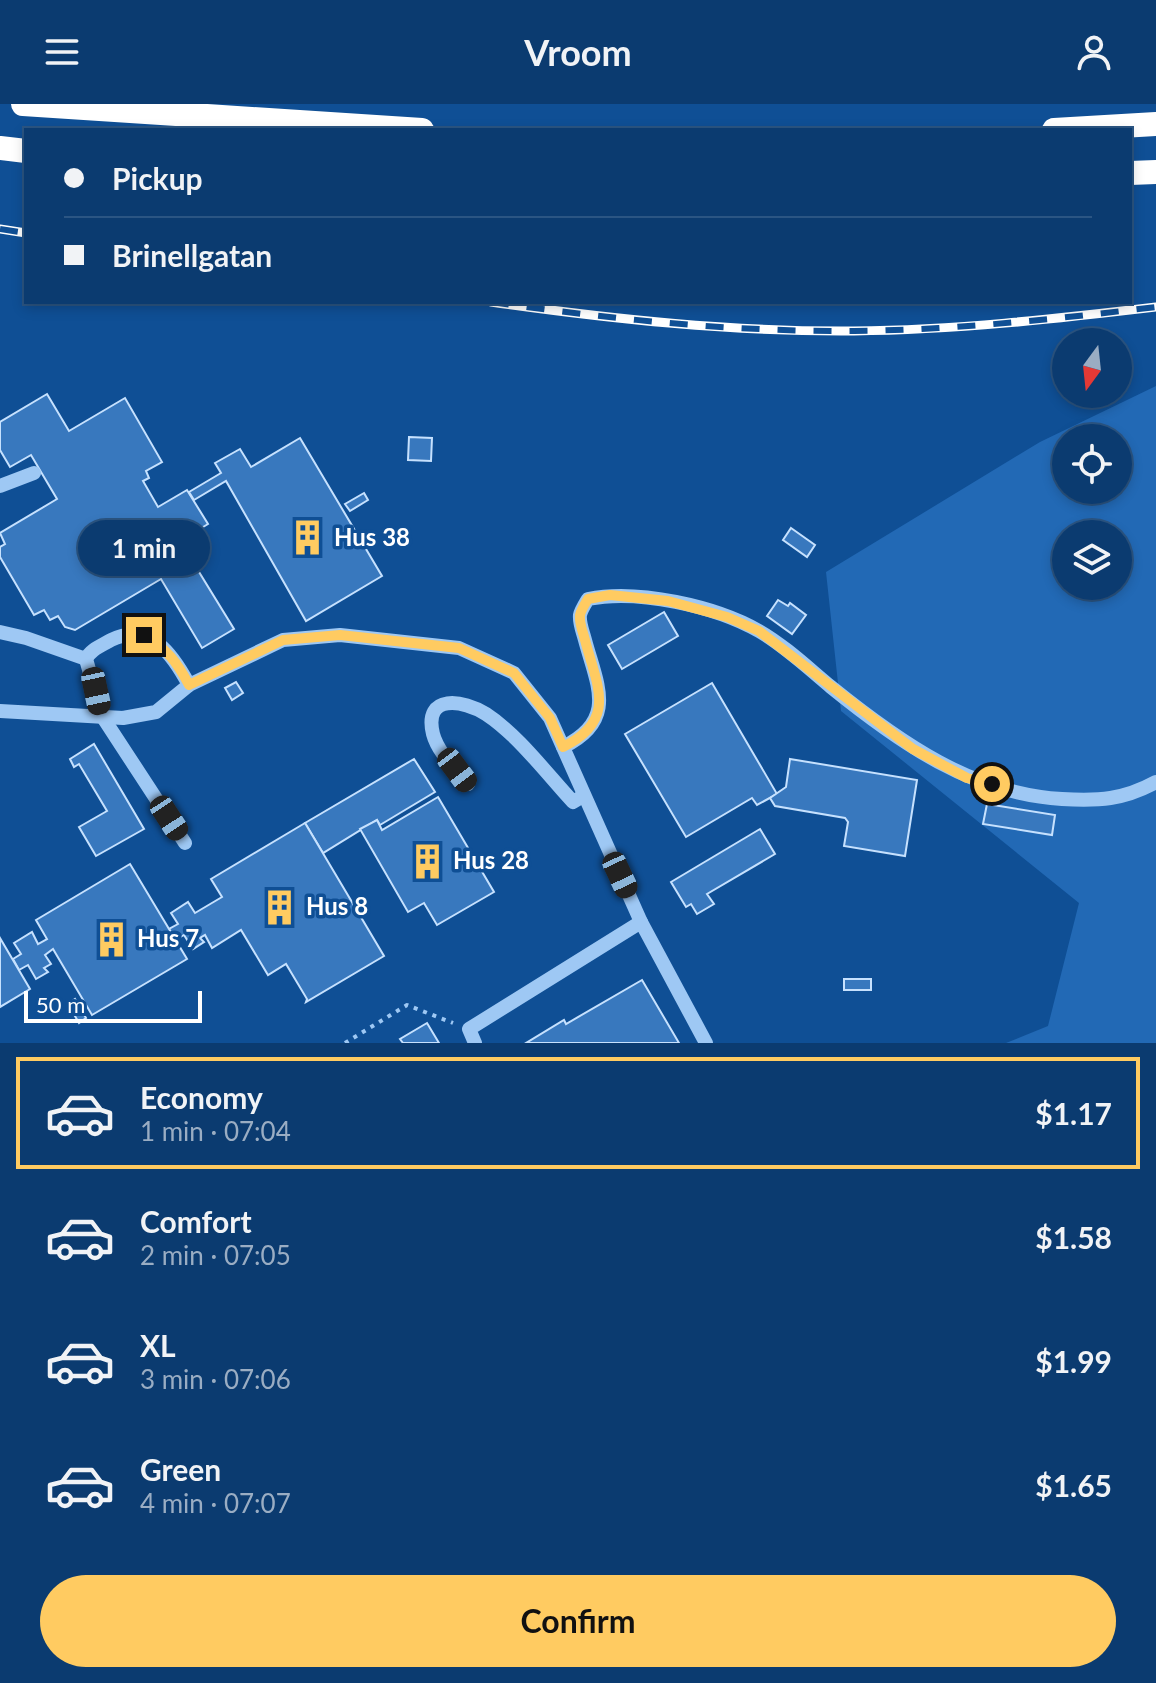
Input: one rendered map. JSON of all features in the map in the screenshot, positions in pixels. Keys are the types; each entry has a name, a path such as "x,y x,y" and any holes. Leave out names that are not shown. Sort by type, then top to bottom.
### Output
{"highway":[{"path":"23,104 391,128"},
{"path":"1088,128 1156,124"},
{"path":"0,148 24,151"},
{"path":"1132,173 1156,172"}],"street":[{"path":"0,486 34,473"},
{"path":"563,747 577,740 598,713 600,693 580,613 588,599 610,595 668,601 727,617 759,631 913,749 967,778 1041,797 1095,800 1135,794 1156,782"},
{"path":"0,632 86,659"},
{"path":"185,843 102,716 86,659 96,648 119,637 144,635 175,658 189,685"},
{"path":"0,711 123,718 156,712 189,685 283,640 340,635 459,648 514,673 550,718 641,922 706,1043"},
{"path":"468,784 442,753 433,735 432,721 445,702 457,701 488,715 529,753 573,802 583,796"},
{"path":"472,1036 641,922"}],"path":[{"path":"345,1043 407,1005 472,1036"}],"shaded area":[{"path":"1156,386 1156,1043 1006,1043 1048,1026 1079,903 841,711 826,572 1052,436 1052,504 1132,504 1132,424 1077,424 1110,408 1132,408 1132,398"}],"building":[{"path":"47,394 69,431 125,398 162,462 146,471 149,478 143,481 158,507 187,490 208,524 180,541 234,629 202,648 161,579 75,630 65,627 58,616 50,620 44,610 34,615 0,557 0,547 5,544 0,533 57,499 31,455 10,467 0,450 0,422"},
{"path":"409,437 432,438 431,461 408,460"},
{"name":"Hus 38","path":"300,438 382,576 306,621 226,481 194,500 189,492 221,473 215,463 240,449 251,467"},
{"path":"364,493 368,500 350,511 345,504"},
{"path":"791,528 815,545 807,557 783,540"},
{"path":"778,600 788,606 790,603 806,615 792,634 767,616"},
{"path":"664,612 678,636 622,669 608,645"},
{"path":"236,682 243,693 232,700 225,688"},
{"path":"712,683 777,794 757,805 752,798 686,837 625,734"},
{"path":"94,744 144,829 96,856 79,827 107,811 79,764 74,767 70,759"},
{"path":"414,759 435,792 380,825 377,820 323,853 305,823"},
{"path":"790,759 917,780 905,856 844,846 848,822 845,818 775,806 770,798 786,787"},
{"name":"Hus 28","path":"438,797 494,892 437,925 424,903 408,912 360,829 377,820 382,830"},
{"path":"987,804 1055,815 1052,835 983,824"},
{"name":"Hus 8","path":"305,823 384,956 306,1002 286,964 268,975 241,930 212,948 205,935 200,938 204,942 193,949 184,935 175,940 169,929 178,924 171,913 188,902 195,913 222,897 211,879"},
{"path":"760,829 775,854 707,894 714,904 697,914 691,904 686,907 671,882"},
{"name":"Hus 7","path":"130,864 187,959 92,1015 53,949 45,955 51,964 44,968 48,972 36,979 28,965 19,970 13,959 21,954 14,943 32,932 38,944 47,939 36,920"},
{"path":"0,938 30,989 0,1007"},
{"path":"844,979 871,979 871,990 844,990"},
{"path":"642,980 679,1043 526,1043 564,1020 566,1024"},
{"path":"75,999 86,1018 79,1023 68,1004"},
{"path":"427,1023 439,1043 403,1043 400,1039"}],"railway":[{"path":"0,229 24,233"},
{"path":"506,304 672,323 809,331 967,326 1156,307"}],"place":[{"name":"Hus 38","path":"308,538"},
{"name":"Hus 28","path":"427,861"},
{"name":"Hus 8","path":"280,907"},
{"name":"Hus 7","path":"111,939"}],"route":[{"path":"144,635 175,658 189,685 283,640 340,635 459,648 514,673 550,718 563,747 577,740 598,713 600,693 581,626 580,613 588,599 610,595 668,601 727,617 759,631 913,749 967,778 992,784"}]}
